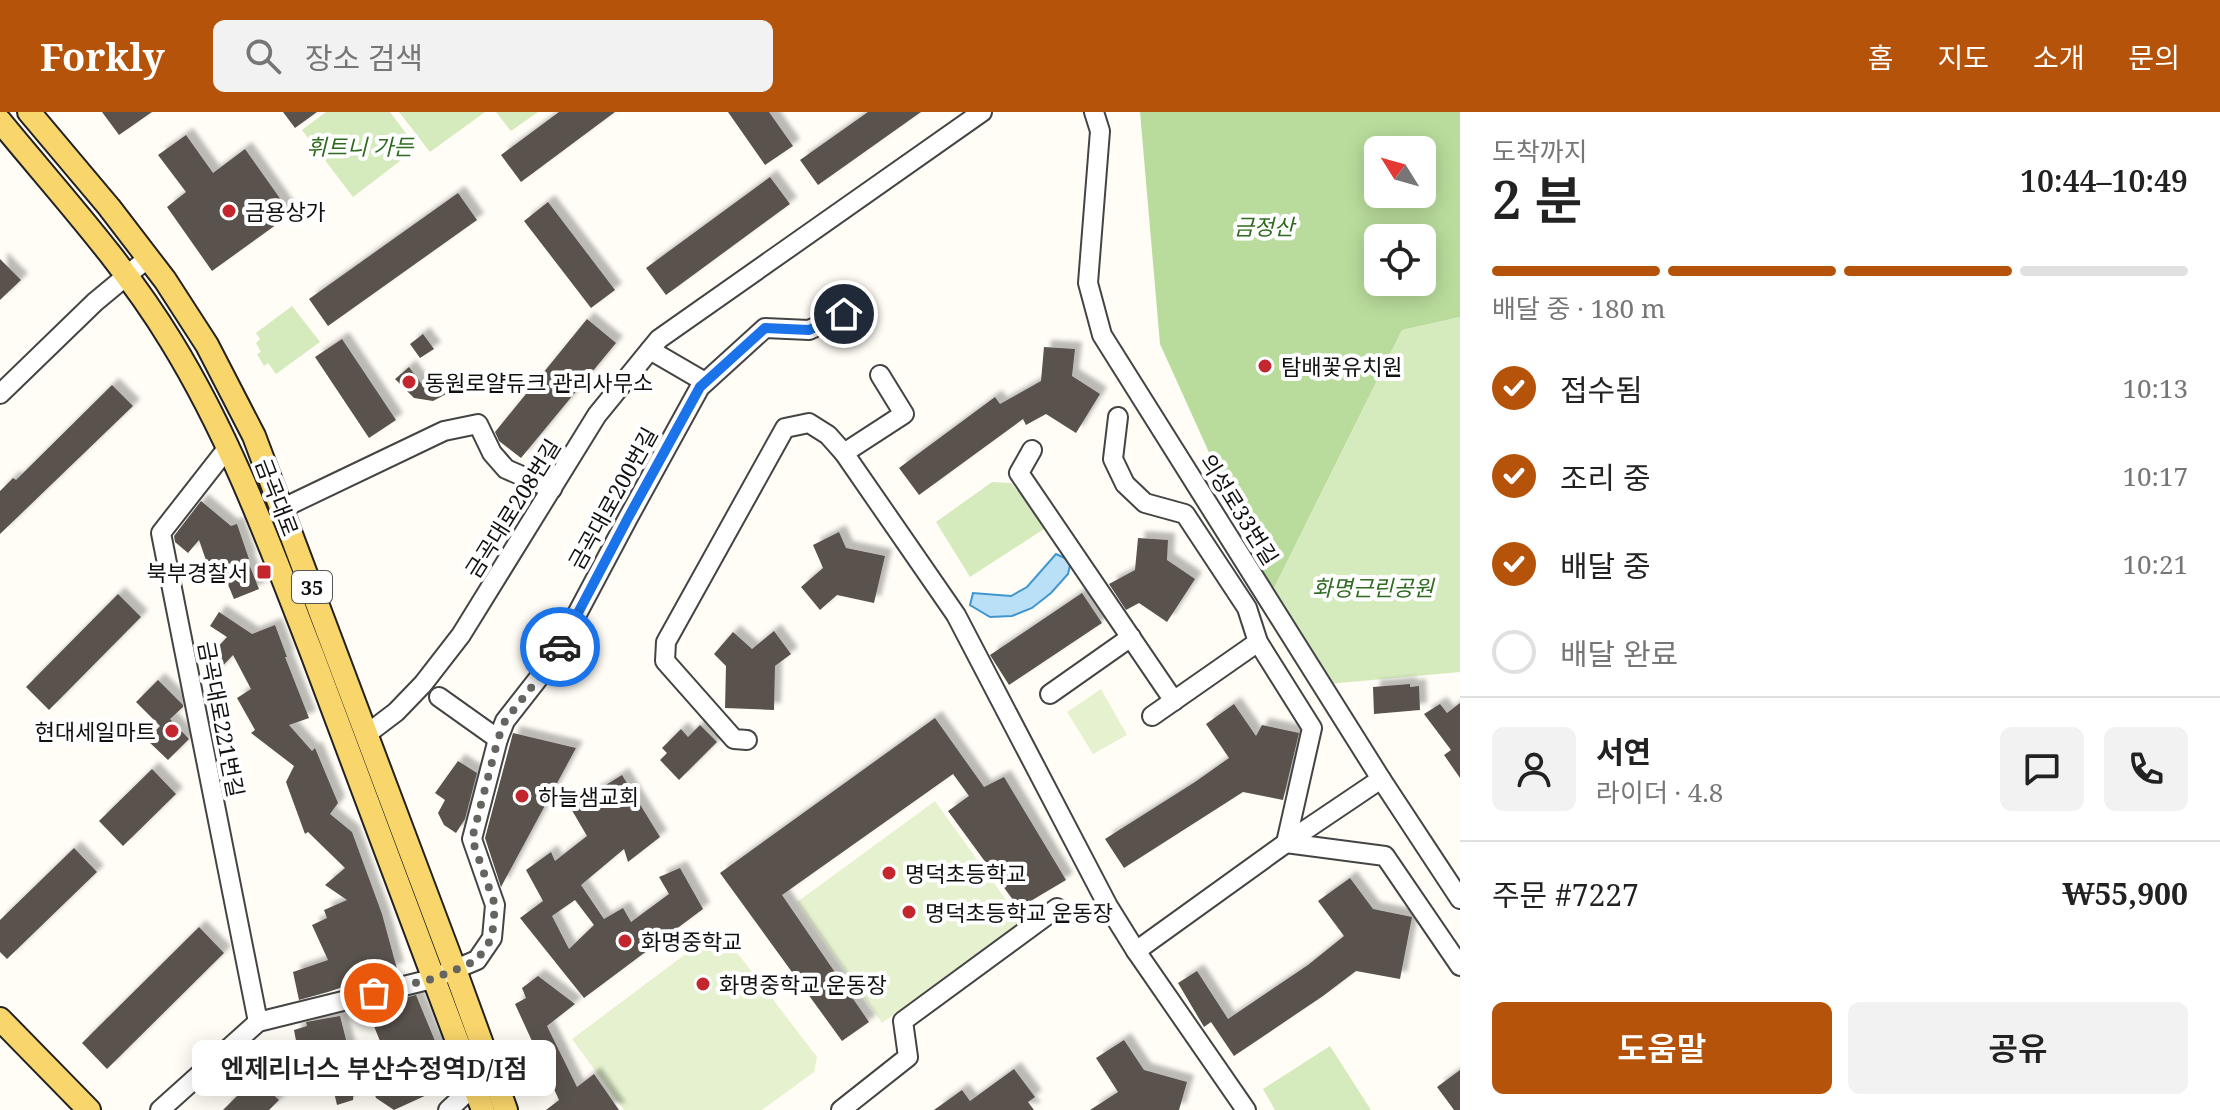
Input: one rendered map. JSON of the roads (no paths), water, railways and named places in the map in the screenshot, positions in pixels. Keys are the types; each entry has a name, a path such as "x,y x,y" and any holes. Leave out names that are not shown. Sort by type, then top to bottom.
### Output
{"main road":[{"name":"금곡대로","path":"29,112 148,258 207,345 254,436 506,1110"},
{"name":"금곡대로","path":"0,121 126,275 172,342 229,446 254,502 348,747 483,1110"},
{"path":"0,1019 89,1110"}],"street":[{"name":"금곡대로208번길","path":"367,734 396,712 423,684 461,635 597,415 659,339 982,112"},
{"name":"의성로33번길","path":"1094,112 1100,131 1088,283 1102,335 1460,899"},
{"path":"0,394 95,302 148,258"},
{"name":"금곡대로200번길","path":"258,1022 432,979 477,960 492,938 495,905 472,839 505,721 552,661 705,382 765,328 809,330 844,314"},
{"path":"650,350 705,382"},
{"path":"844,453 904,414 880,375"},
{"path":"1118,417 1113,459 1125,484 1145,503 1185,514 1247,608 1258,642 1312,728 1286,843"},
{"path":"747,740 734,739 665,661 666,642 785,428 809,423 828,435 844,453 956,615 1108,906 1246,1110"},
{"path":"283,508 444,431 478,424 492,453 506,469 552,489"},
{"name":"금곡대로221번길","path":"229,446 161,533 258,1022"},
{"path":"1032,450 1019,473 1174,701"},
{"path":"1050,694 1131,637"},
{"path":"1152,716 1258,642"},
{"path":"439,697 498,739"},
{"path":"1136,951 1381,779"},
{"path":"1286,843 1385,856 1460,966"},
{"path":"841,1110 908,1057 903,1021 1057,908"},
{"path":"160,1110 258,1022"},
{"path":"448,1110 474,1086"}],"water":[{"path":"1056,554 1071,561 1068,574 1032,608 1012,616 990,617 970,605 973,593 1011,596 1027,587"}],"place":[{"name":"금용상가","path":"229,211"},
{"name":"탐배꽃유치원","path":"1265,366"},
{"name":"동원로얄듀크 관리사무소","path":"409,382"},
{"name":"북부경찰서","path":"264,572"},
{"name":"현대세일마트","path":"172,731"},
{"name":"하늘샘교회","path":"522,796"},
{"name":"명덕초등학교","path":"889,873"},
{"name":"명덕초등학교 운동장","path":"909,912"},
{"name":"화명중학교","path":"625,941"},
{"name":"화명중학교 운동장","path":"703,984"},
{"name":"엔제리너스 부산수정역D/I점","path":"374,993"}],"park label":[{"name":"휘트니 가든","path":"360,146"},
{"name":"금정산","path":"1264,226"},
{"name":"화명근린공원","path":"1373,587"}]}
